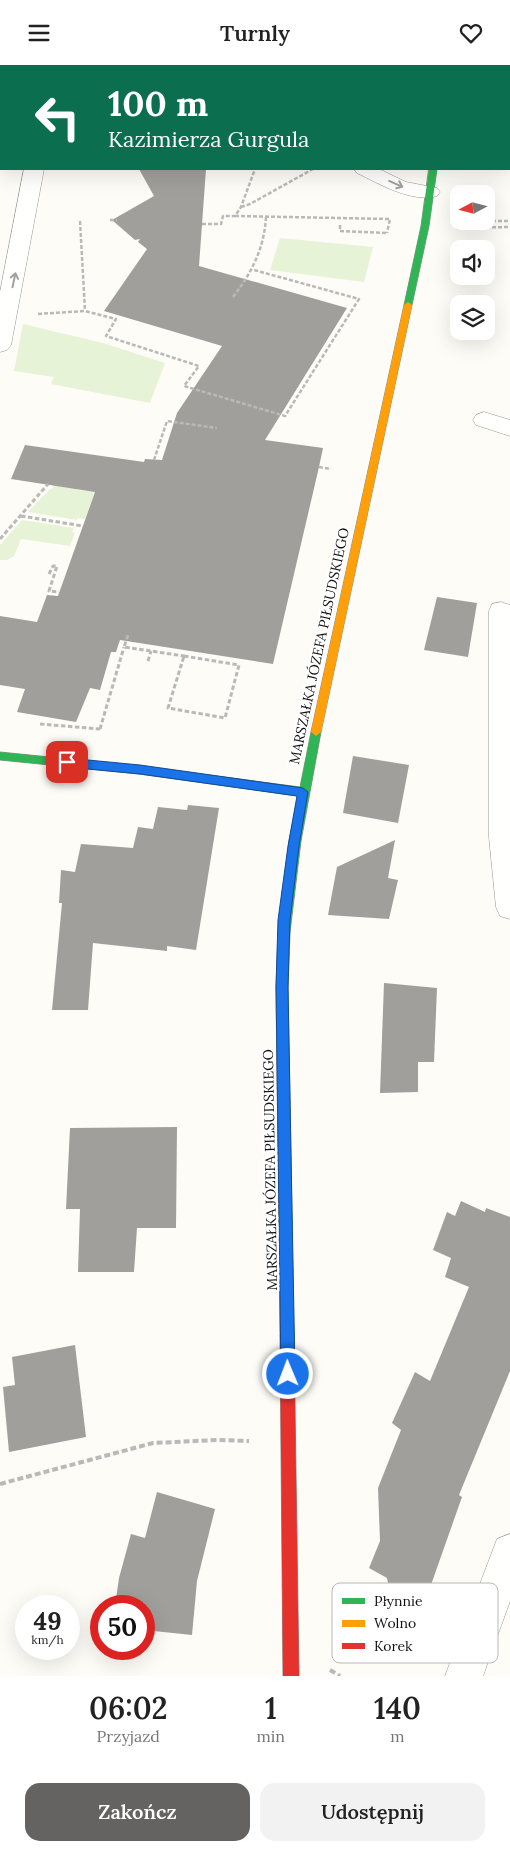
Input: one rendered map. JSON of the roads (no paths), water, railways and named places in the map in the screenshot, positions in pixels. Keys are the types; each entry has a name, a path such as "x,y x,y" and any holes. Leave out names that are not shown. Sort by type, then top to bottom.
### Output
{"main road":[{"name":"MARSZAŁKA JÓZEFA PIŁSUDSKIEGO","path":"291,1676 282,987 284,920 293,846 303,792 425,226 433,170"},
{"path":"0,755 140,770 303,792"}],"street":[{"path":"1,337 34,170"},
{"path":"366,170 402,187 430,192"},
{"path":"484,420 510,428"},
{"path":"501,611 503,837 510,907"},
{"path":"498,1584 510,1552"},
{"path":"464,1676 469,1663"}]}
